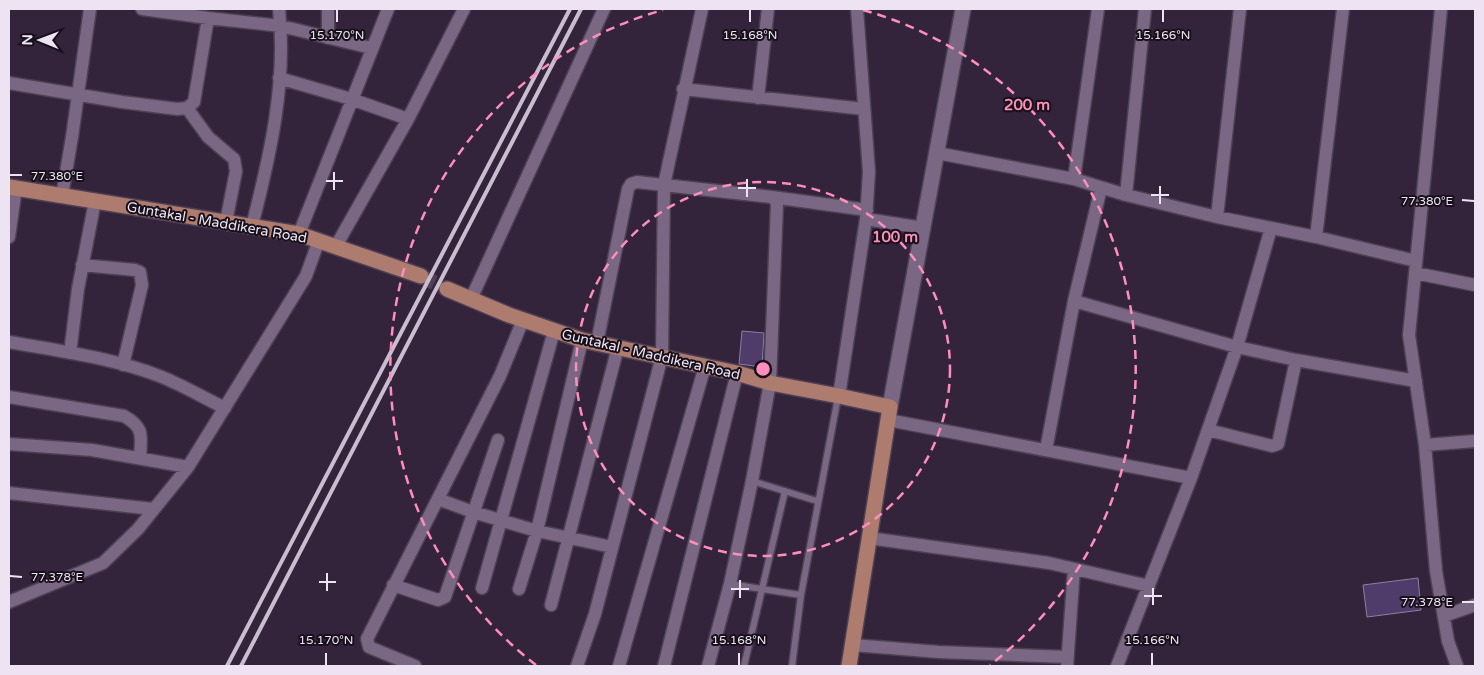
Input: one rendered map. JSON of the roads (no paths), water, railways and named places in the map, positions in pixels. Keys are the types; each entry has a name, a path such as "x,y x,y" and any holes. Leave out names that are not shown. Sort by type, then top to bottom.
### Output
{"main road":[{"name":"Guntakal - Maddikera Road","path":"12,188 299,234 422,276"},
{"name":"Guntakal - Maddikera Road","path":"448,289 554,332 582,340 737,373 770,383 839,396 889,413"},
{"path":"849,666 889,413"}],"street":[{"path":"62,196 90,9"},
{"path":"142,9 281,26 371,48"},
{"path":"252,226 267,167 277,113 281,26 279,9"},
{"path":"328,9 328,38"},
{"path":"299,234 388,9"},
{"path":"336,246 408,119 464,9"},
{"path":"471,298 604,9"},
{"path":"577,666 595,614 662,356 664,185 702,9"},
{"path":"758,98 768,9"},
{"path":"839,396 866,214 868,172 856,9"},
{"path":"963,9 889,413 1046,450 1191,478"},
{"path":"1074,179 1098,9"},
{"path":"1126,195 1145,9"},
{"path":"1217,218 1240,9"},
{"path":"1316,237 1343,9"},
{"path":"1437,9 1409,334 1425,444 1436,571 1448,641 1457,666"},
{"path":"9,83 122,102 176,109 187,108 194,102 208,18"},
{"path":"279,78 351,99 408,119"},
{"path":"684,89 864,109"},
{"path":"187,108 208,137 234,159 236,171 226,222"},
{"path":"937,153 1074,179 1126,195 1217,218 1316,237 1475,285"},
{"path":"597,343 628,189 631,184 637,182 772,197 866,214 923,228"},
{"path":"9,237 12,188"},
{"path":"1046,450 1074,301 1101,188"},
{"path":"708,666 730,584 770,383 777,203 772,197"},
{"path":"70,353 82,265 95,201"},
{"path":"1116,666 1191,478 1208,430 1237,347 1271,228"},
{"path":"9,602 103,563 138,529 188,467 225,408 306,276 319,240"},
{"path":"82,265 140,272 142,285 123,365"},
{"path":"1074,301 1237,347 1296,360 1416,381"},
{"path":"415,666 369,646 367,640 393,585 500,376 523,320"},
{"path":"482,588 554,332"},
{"path":"520,589 537,531 582,340"},
{"path":"9,342 123,365 162,377 225,408"},
{"path":"551,605 618,347"},
{"path":"1208,430 1272,446 1278,444 1296,360"},
{"path":"619,666 705,366"},
{"path":"664,666 737,373"},
{"path":"9,396 124,416 136,423 141,435 140,458"},
{"path":"393,585 438,600 445,597 498,440"},
{"path":"1425,444 1475,441"},
{"path":"9,444 92,450 188,467"},
{"path":"9,493 153,509"},
{"path":"438,498 474,512 537,531 612,547"},
{"path":"869,538 1049,563 1148,586"},
{"path":"853,645 1067,662 1074,569"},
{"path":"1444,616 1475,605"}],"lane":[{"path":"792,666 801,594 817,501 839,396"},
{"path":"752,481 817,501"},
{"path":"744,666 785,491"},
{"path":"730,584 801,594"}],"tunnel":[{"path":"421,276 447,289"}],"railway":[{"path":"227,666 570,9"},
{"path":"241,666 581,9"}]}
